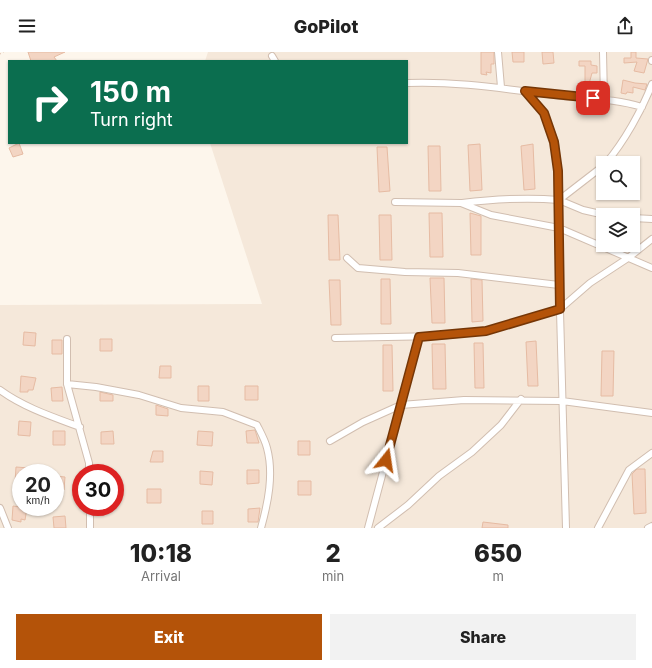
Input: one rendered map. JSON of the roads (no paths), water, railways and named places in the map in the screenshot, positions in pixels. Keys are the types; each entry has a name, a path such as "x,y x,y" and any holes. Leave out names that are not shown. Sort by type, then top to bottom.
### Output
{"street":[{"path":"498,52 501,87"},
{"path":"603,52 604,99"},
{"path":"408,83 501,87 604,99 625,102 642,107"},
{"path":"612,156 642,107 652,84"},
{"path":"525,91 544,113 554,142 558,171 559,285 566,528"},
{"path":"559,200 596,171"},
{"path":"395,202 460,203 497,199 537,198 559,200 583,210 596,213"},
{"path":"460,203 491,215 559,228 652,268"},
{"path":"640,218 652,219"},
{"path":"335,338 419,337 486,331 560,309 590,284 628,258 652,239"},
{"path":"347,258 358,268 405,272 458,273 559,285"},
{"path":"368,528 419,337"},
{"path":"67,339 67,384 89,464"},
{"path":"67,384 96,387 140,395 181,408 223,412 257,425 267,449 270,478 266,512 261,528"},
{"path":"0,390 8,396 50,416 80,427"},
{"path":"378,528 408,505 439,476 472,452 500,425 521,399"},
{"path":"330,441 363,422 401,406 464,400 521,399 562,401 652,413"},
{"path":"598,528 629,470 652,453"},
{"path":"0,508 8,528"},
{"path":"90,516 90,528"},
{"path":"648,528 652,526"}]}
